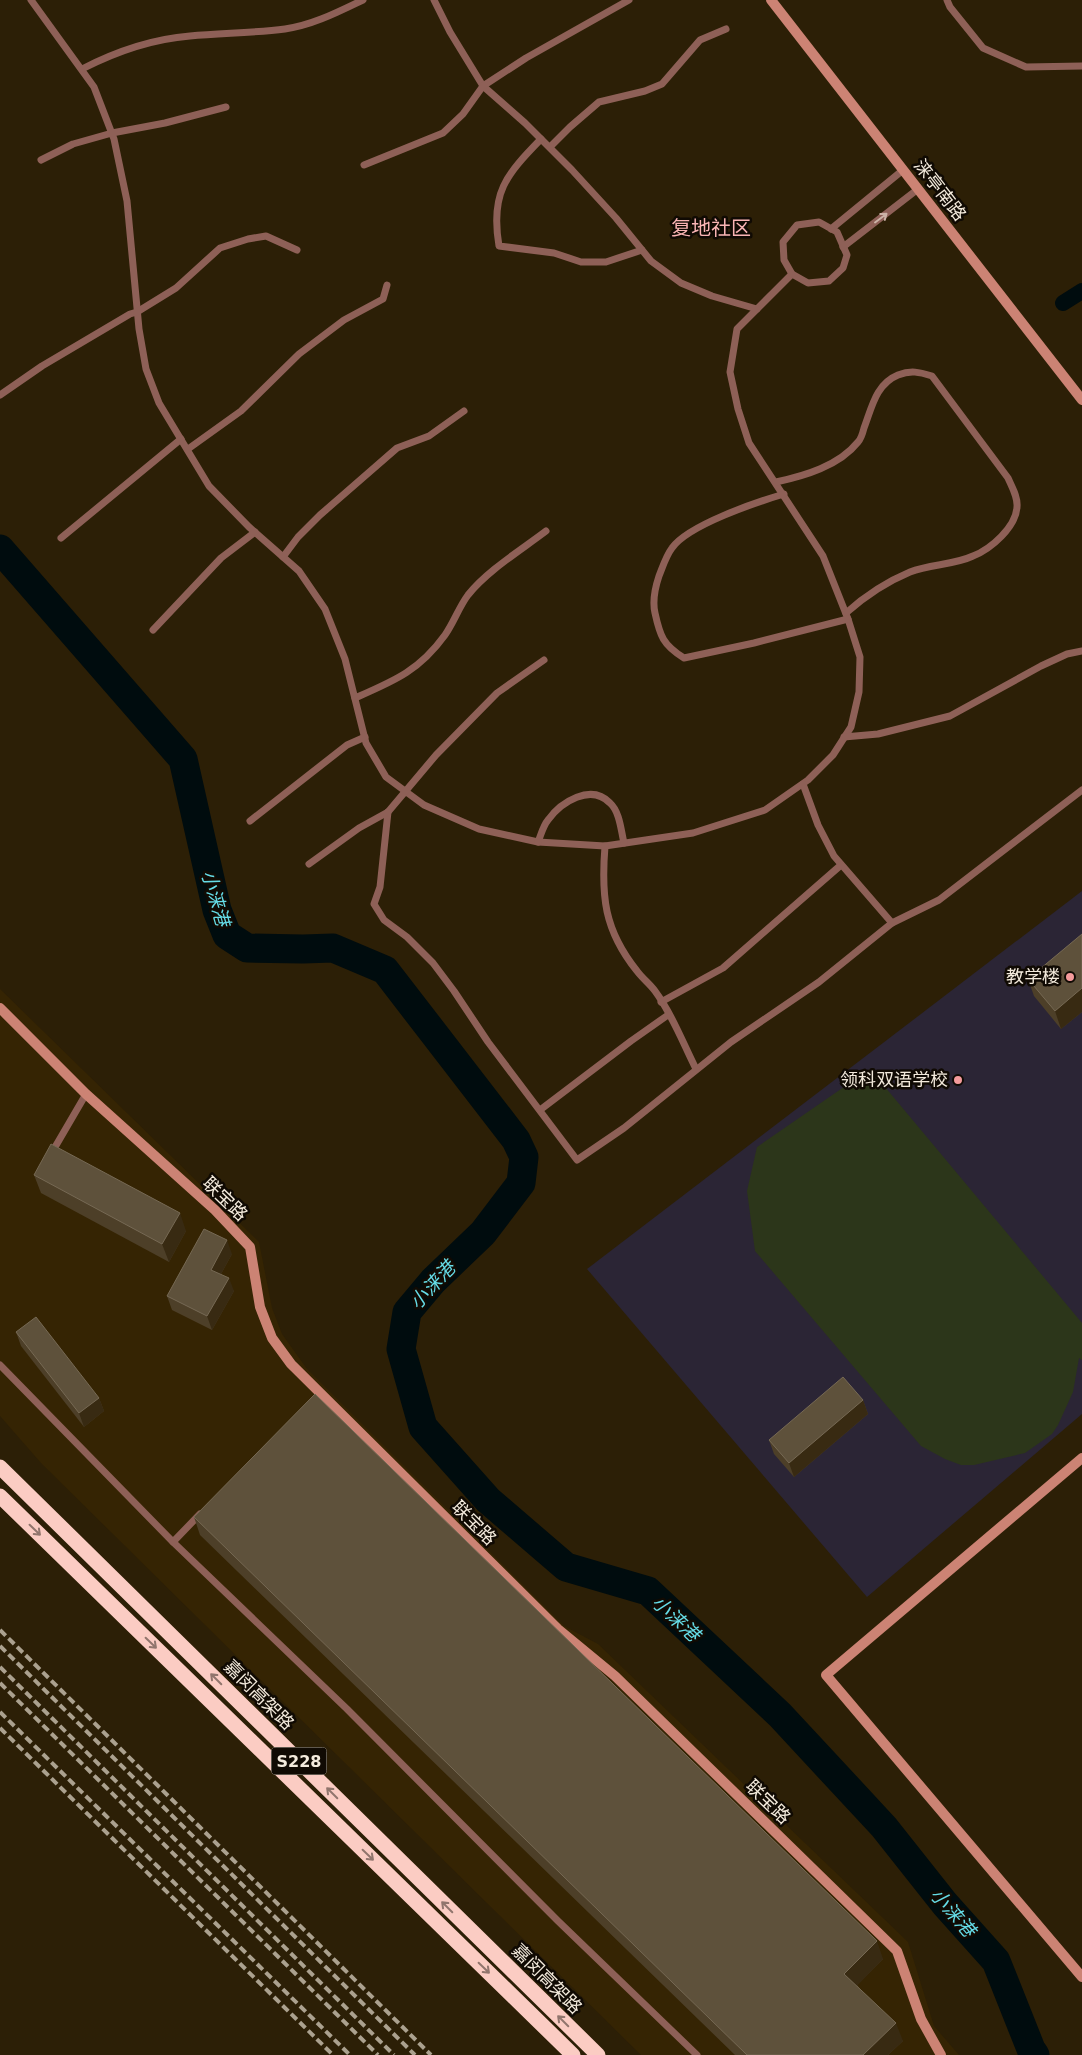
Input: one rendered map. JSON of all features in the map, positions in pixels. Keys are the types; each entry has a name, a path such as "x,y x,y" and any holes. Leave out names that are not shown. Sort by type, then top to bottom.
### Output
{"highway":[{"name":"嘉闵高架路","path":"0,1467 598,2055"},
{"name":"嘉闵高架路","path":"0,1496 573,2055"}],"street":[{"name":"涞亭南路","path":"772,0 1082,400"},
{"name":"联宝路","path":"0,1008 86,1094 215,1210 250,1247 260,1307 272,1338 316,1396 558,1629 615,1676 897,1952 921,2020 941,2055"},
{"path":"1082,1458 826,1675 1082,1977"}],"lane":[{"path":"32,0 94,87 112,133 127,201 137,312 146,368 160,403 210,486 255,532 299,571 325,609 345,659 366,743 386,777 424,805 479,828 538,842 605,846 693,833 765,810 803,784 833,754 851,727 859,683 860,658 847,616 823,556 784,494 748,443 730,372 738,329 792,274"},
{"path":"82,69 109,55 145,44 189,36 287,29 325,18 363,0"},
{"path":"434,0 450,32 483,86 550,147 610,211 651,261 681,283 712,296 757,309"},
{"path":"364,165 443,133 463,114 483,86 526,58 629,0"},
{"path":"947,0 950,7 983,48 1026,67 1082,66"},
{"path":"550,147 570,126 599,102 645,91 662,84 700,40 726,29"},
{"path":"41,160 73,144 112,133 165,123 226,107"},
{"path":"541,139 515,165 504,181 497,204 495,225 499,246 554,253 581,262 606,262 642,250"},
{"path":"831,228 903,170"},
{"path":"843,246 918,189"},
{"path":"819,222 837,232 843,246 847,255 843,268 829,281 808,283 792,274 784,260 783,242 798,225 819,222"},
{"path":"0,395 42,366 176,288 220,248 248,239 266,236 297,250"},
{"path":"188,450 241,412 299,354 344,320 383,299 387,285"},
{"path":"776,482 809,473 833,463 859,442 877,393 888,379 917,371 932,376 1008,478 1016,497 1017,507 1012,524 999,539 973,556 911,571 866,595 847,616 684,658 670,650 660,635 653,602 657,580 665,559 673,546 690,533 726,514 756,502 784,494"},
{"path":"284,557 298,537 320,515 397,448 429,436 464,411"},
{"path":"61,538 181,439"},
{"path":"355,698 399,679 427,658 458,615 468,596 483,580 546,531"},
{"path":"153,630 221,558 255,532"},
{"path":"844,737 878,734 950,716 1041,666 1067,654 1082,651"},
{"path":"309,864 360,828 388,812 436,755 497,693 544,660"},
{"path":"250,821 347,745 365,737"},
{"path":"803,784 818,825 834,856 892,923"},
{"path":"388,812 380,887 374,904 384,920 407,937 433,964 454,990 488,1042 577,1160 624,1128 731,1042 819,982 892,923 939,900 1082,790"},
{"path":"538,842 547,821 561,806 581,795 599,795 611,804 620,822 624,843"},
{"path":"605,846 602,882 607,915 620,947 638,972 655,990 696,1069"},
{"path":"661,1002 723,968 842,865"},
{"path":"540,1110 668,1015"},
{"path":"46,1162 86,1094"},
{"path":"0,1365 173,1542 347,1709 558,1921 697,2055"},
{"path":"173,1542 205,1509"}],"shaded area":[{"name":"领科双语学校","path":"1082,891 1082,1414 867,1597 587,1269"},
{"path":"0,989 259,1242 272,1308 282,1334 307,1369 564,1626 598,1644 908,1942 934,2026 959,2055 641,2055 41,1463 0,1416"}],"green space":[{"path":"870,1069 1082,1323 1082,1360 1079,1358 1073,1392 1052,1434 1025,1453 974,1465 961,1465 921,1446 755,1251 747,1191 757,1147"}],"building":[{"path":"1082,934 1082,988 1055,1011 1028,979"},
{"path":"51,1144 180,1213 162,1244 34,1175"},
{"path":"204,1229 227,1240 211,1270 229,1278 207,1316 167,1296"},
{"path":"36,1317 99,1398 79,1413 16,1332"},
{"path":"843,1377 863,1400 789,1463 769,1440"},
{"path":"315,1394 877,1941 844,1974 896,2023 863,2055 747,2055 194,1517"}],"waterway":[{"path":"1063,303 1082,291"},
{"name":"小涞港","path":"0,549 183,759 217,910 227,935 247,948 333,948 385,970 516,1140 524,1157 521,1183 483,1233 433,1281 407,1312 401,1349 423,1427 488,1500 566,1567 648,1591 780,1715 884,1827 945,1904 996,1961 1035,2055"}],"railway":[{"path":"0,1630 431,2055"},
{"path":"0,1646 415,2055"},
{"path":"0,1667 394,2055"},
{"path":"0,1683 378,2055"},
{"path":"0,1712 350,2055"},
{"path":"0,1728 333,2055"}],"place":[{"name":"教学楼","path":"1070,977"},
{"name":"领科双语学校","path":"958,1080"}],"district":[{"name":"复地社区","path":"711,228"}]}
